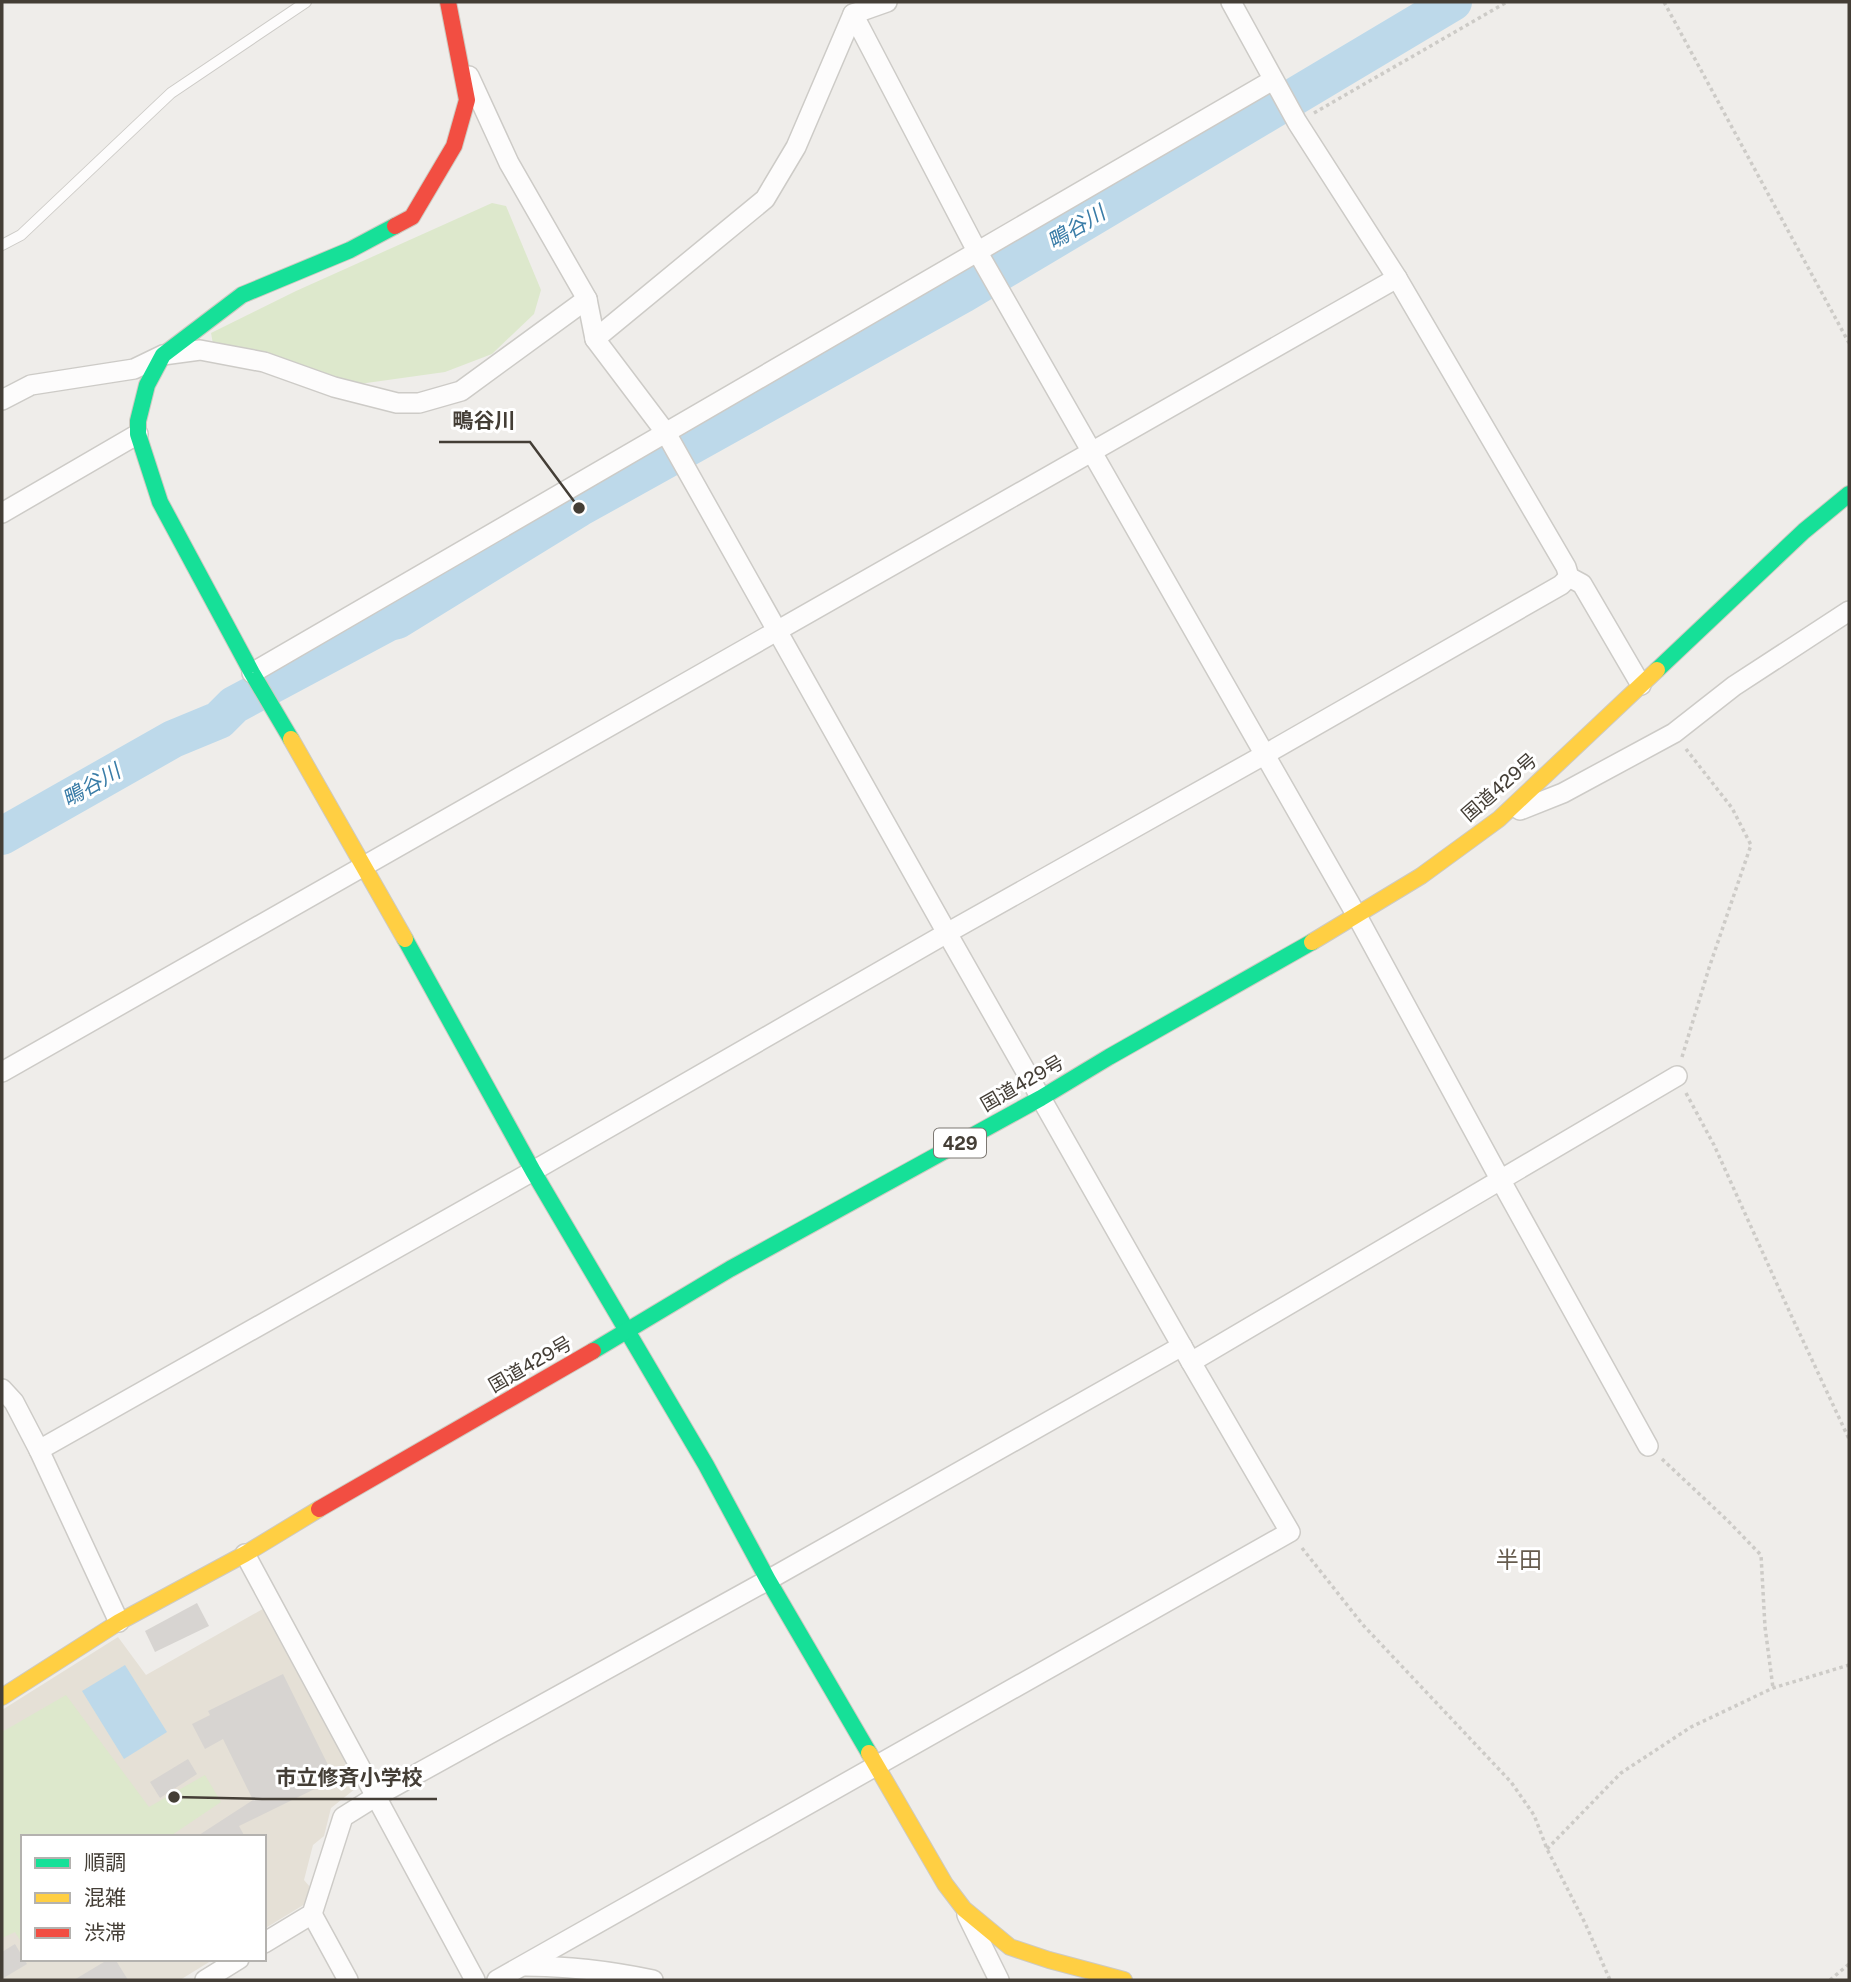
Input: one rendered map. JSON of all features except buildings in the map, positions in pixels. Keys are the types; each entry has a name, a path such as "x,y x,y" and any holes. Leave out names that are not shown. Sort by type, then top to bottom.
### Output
{"main road":[{"path":"448,2 467,100 454,146 412,217 350,250 242,295 163,355 147,385 138,421 138,434 160,502 252,673 365,867 533,1171 706,1465 768,1580 945,1884 964,1909 1010,1947 1124,1980"},
{"name":"国道429号","path":"2,1697 119,1622 245,1553 627,1332 730,1269 1041,1098 1109,1056 1357,916 1421,876 1499,818 1804,531 1849,494"}],"street":[{"path":"595,339 765,199 796,146 853,14 887,2"},
{"path":"1231,2 1297,122 1397,278 1566,566 1569,577 1582,584 1641,685"},
{"path":"853,14 977,251 1357,916 1648,1447"},
{"path":"460,55 509,163 587,299 595,339 666,433 1186,1354 1290,1532 497,1980"},
{"path":"252,673 1273,80"},
{"path":"2,1072 1397,278"},
{"path":"2,400 31,385 134,369 163,355 200,350 264,362 334,387 397,403 419,403 461,391 587,299"},
{"path":"2,513 138,434"},
{"path":"40,1450 1264,755 1561,585 1569,577"},
{"path":"1499,818 1563,793 1674,733 1734,686 1849,611"},
{"path":"266,1942 312,1914 343,1817 375,1797 1186,1354 1500,1179 1677,1076"},
{"path":"6,1400 40,1450 119,1622"},
{"path":"245,1553 475,1980"},
{"path":"964,1909 999,1980"},
{"path":"312,1914 348,1980"},
{"path":"205,1980 236,1961"},
{"path":"524,1966 575,1967 653,1980"}],"lane":[{"path":"2,245 21,234 171,93 306,2"}],"path":[{"path":"1297,122 1507,2"},
{"path":"1664,2 1849,343"},
{"path":"1674,733 1732,808 1751,845 1701,993 1677,1076 1714,1145 1849,1439"},
{"path":"1648,1447 1727,1520 1761,1556 1765,1627 1773,1688"},
{"path":"1290,1532 1363,1625 1511,1782 1534,1815 1547,1849 1585,1923 1610,1980"},
{"path":"1547,1849 1620,1773 1691,1727 1773,1688 1849,1665"},
{"path":"1830,1980 1849,1964"}],"shaded area":[{"path":"268,1606 360,1785 331,1808 324,1836 313,1845 304,1880 310,1887 305,1904 266,1928 266,1835 21,1835 21,1961 211,1961 180,1980 2,1980 2,1710 118,1637 146,1675"}],"green space":[{"path":"492,203 506,206 541,290 534,314 492,354 445,372 352,385 213,344 211,333 296,291"},
{"path":"66,1695 149,1807 205,1775 221,1802 172,1835 21,1835 21,1942 15,1932 2,1938 2,1732"}],"water":[{"path":"125,1665 167,1732 124,1759 82,1691"}],"waterway":[{"name":"鴫谷川","path":"2,836 173,739 219,720 234,705 397,620 579,508 963,294 1453,2"}],"traffic: fast":[{"path":"291,739 252,673 160,502 138,434 138,421 147,385 163,355 242,295 350,250 395,226"},
{"path":"1657,670 1804,531 1849,494"},
{"path":"405,939 533,1171 706,1465 768,1580 869,1753"},
{"path":"593,1351 730,1269 1041,1098 1312,942"}],"traffic: slow":[{"path":"1312,942 1421,876 1499,819 1657,670"},
{"path":"291,739 405,939"},
{"path":"2,1697 119,1622 245,1554 319,1509"},
{"path":"869,1753 945,1884 964,1909 1010,1947 1124,1980"}],"traffic: jam":[{"path":"395,226 412,217 454,146 467,100 448,2"},
{"path":"319,1509 593,1351"}],"place":[{"name":"鴫谷川","path":"579,508"},
{"name":"市立修斉小学校","path":"174,1797"}],"district":[{"name":"半田","path":"1519,1559"}]}
